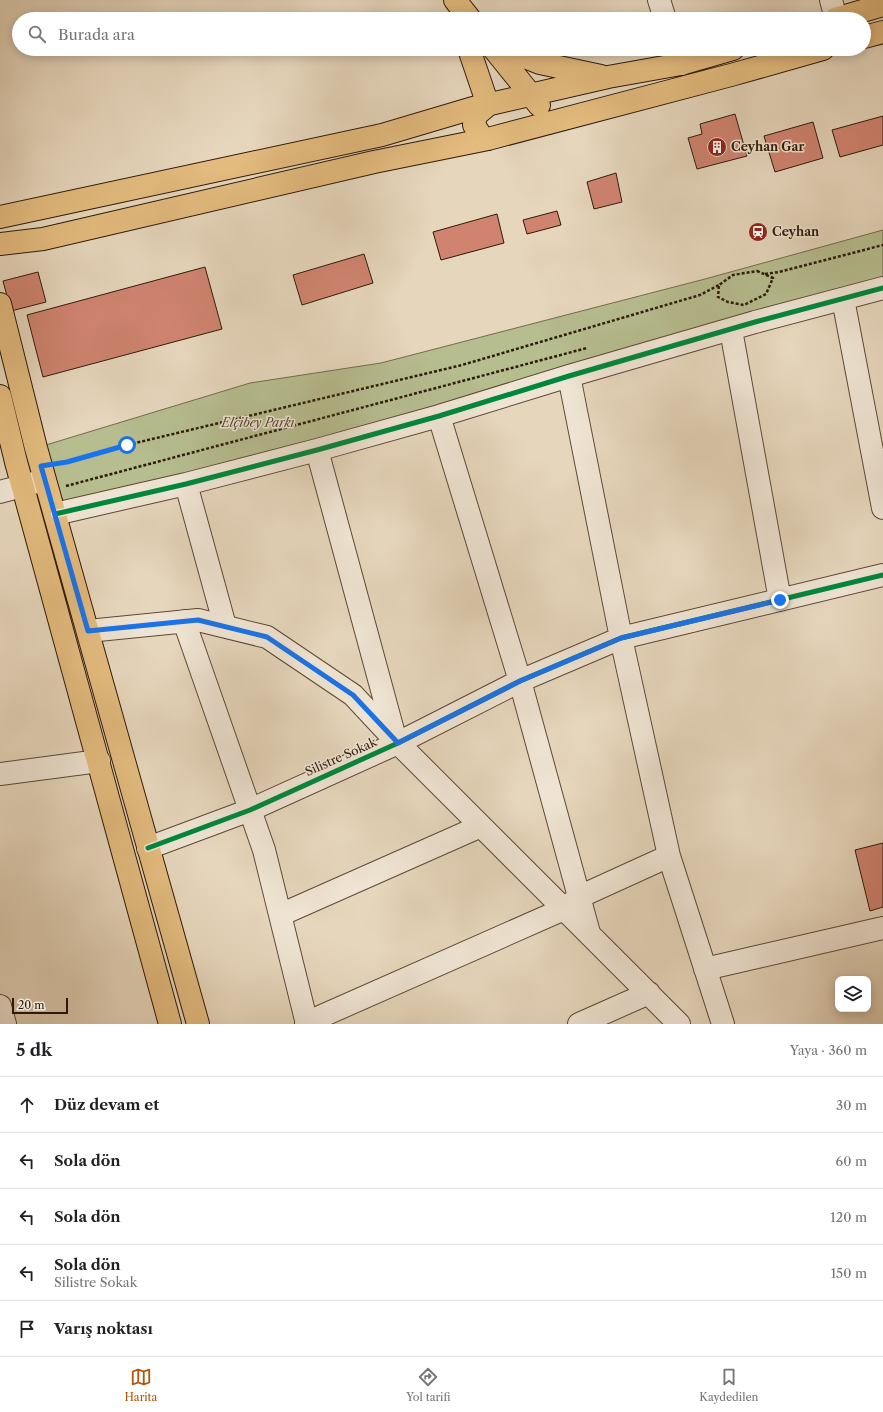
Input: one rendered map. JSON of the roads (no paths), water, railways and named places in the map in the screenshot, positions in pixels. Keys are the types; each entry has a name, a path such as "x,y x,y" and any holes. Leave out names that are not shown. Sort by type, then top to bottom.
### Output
{"main road":[{"path":"454,0 457,12"},
{"path":"454,0 464,12"},
{"path":"860,12 883,5"},
{"path":"871,35 883,32"},
{"path":"471,56 488,105"},
{"path":"499,56 539,105 539,117 532,127"},
{"path":"522,56 540,63 608,77"},
{"path":"0,244 43,238 374,162 488,139 798,56"},
{"path":"0,217 382,135 488,105 608,77 678,57"},
{"path":"488,105 476,115 474,125 481,136 488,139"},
{"path":"0,304 45,479 198,1024"},
{"path":"0,396 23,486 170,1024"}],"street":[{"path":"659,0 663,12"},
{"path":"831,0 834,12"},
{"path":"55,514 186,484 317,450 439,416 569,376 883,288"},
{"path":"843,299 883,508"},
{"path":"731,330 780,600"},
{"path":"569,376 621,638 669,856 723,1024"},
{"path":"439,416 520,681 572,903 589,934 679,1024"},
{"path":"317,450 397,742"},
{"path":"0,492 45,479"},
{"path":"186,484 225,626"},
{"name":"Silistre Sokak","path":"148,848 250,810 397,742 520,681 621,638 883,575"},
{"path":"88,631 198,620 267,637 353,695 397,742 481,826 572,903"},
{"path":"184,621 264,850 307,1023 572,903 669,856"},
{"path":"0,774 99,761"},
{"path":"280,915 481,826"},
{"path":"705,969 883,928"},
{"path":"579,1024 648,994"},
{"path":"0,1006 5,1024"}],"place":[{"name":"Ceyhan Gar","path":"717,147"},
{"name":"Ceyhan","path":"758,232"}],"park label":[{"name":"Elçibey Parkı","path":"258,423"}]}
